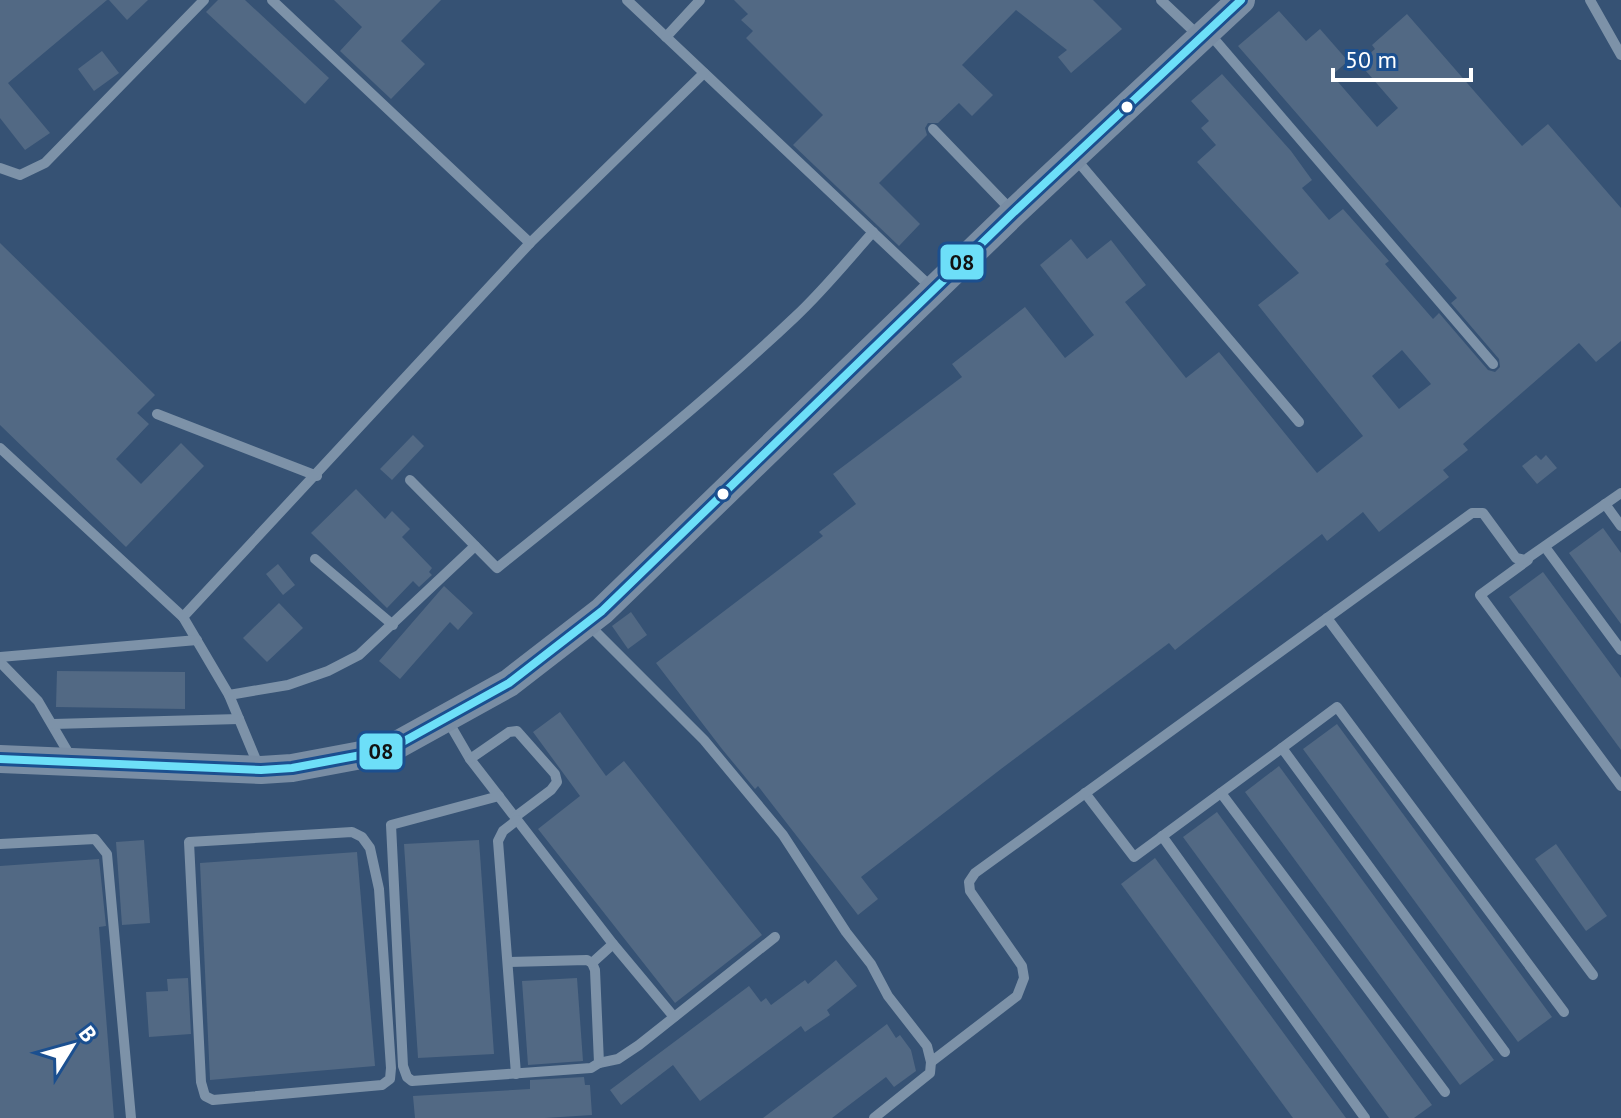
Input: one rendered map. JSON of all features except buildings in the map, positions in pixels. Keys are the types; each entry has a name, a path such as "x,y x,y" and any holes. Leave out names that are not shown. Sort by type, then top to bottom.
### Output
{"main road":[{"path":"0,759 261,770 292,768 388,750 509,683 586,622 1013,213 1241,0"}],"lane":[{"path":"0,168 20,175 45,163 204,0"},
{"path":"272,0 530,243"},
{"path":"627,0 935,291"},
{"path":"666,37 700,0"},
{"path":"1161,0 1204,35 1493,364"},
{"path":"1590,0 1621,55"},
{"path":"183,617 530,243 704,73"},
{"path":"933,129 1013,213"},
{"path":"1074,156 1299,422"},
{"path":"410,480 497,568 797,316 873,232"},
{"path":"157,414 317,476"},
{"path":"0,448 183,617 229,695 261,770"},
{"path":"1621,493 1480,595 1621,786"},
{"path":"1605,504 1621,526"},
{"path":"931,1062 1017,996 1024,978 1022,966 970,891 969,882 975,873 1475,511 1483,513 1516,558 1530,558"},
{"path":"229,695 288,685 328,671 359,655 475,546"},
{"path":"1545,547 1621,650"},
{"path":"315,559 393,625"},
{"path":"1327,618 1593,975"},
{"path":"586,622 704,740 783,835 846,932 871,964 888,996 927,1046 930,1073 874,1118"},
{"path":"0,660 197,640"},
{"path":"0,660 38,701 75,764"},
{"path":"1085,793 1134,857 1337,707 1564,1012"},
{"path":"53,724 239,719"},
{"path":"452,728 470,759 613,944 674,1017"},
{"path":"470,759 509,732 517,731 555,774 557,782 516,818 498,841 516,1074"},
{"path":"1282,748 1505,1052"},
{"path":"1221,793 1445,1092"},
{"path":"499,796 391,825 403,1066 412,1081 591,1068 618,1059 775,937"},
{"path":"352,832 362,837 370,848 379,889 390,1079 382,1085 344,1089 213,1100 205,1096 201,1082 189,842 352,832"},
{"path":"1162,836 1365,1118"},
{"path":"0,844 95,839 107,854 131,1118"},
{"path":"592,963 613,944"},
{"path":"509,962 587,960 592,963 595,970 599,1063"}],"transit line":[{"name":"08","path":"0,759 261,770 292,768 388,750 509,683 602,611 1013,213 1241,0"}]}
